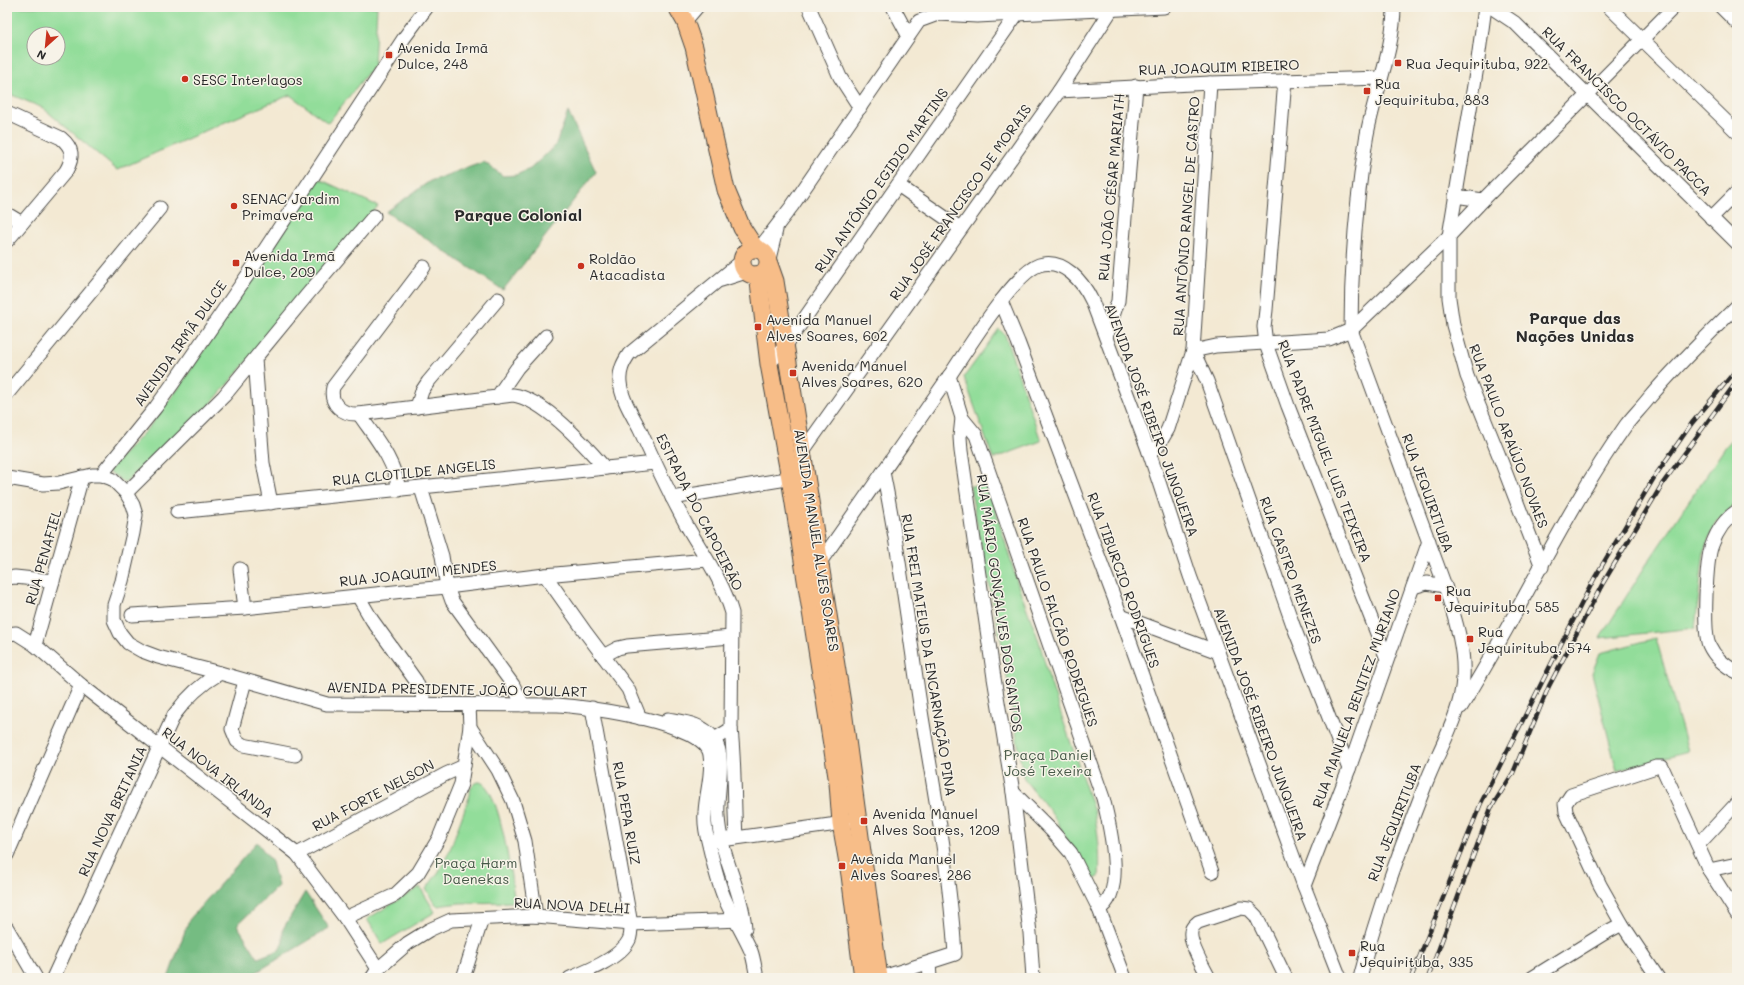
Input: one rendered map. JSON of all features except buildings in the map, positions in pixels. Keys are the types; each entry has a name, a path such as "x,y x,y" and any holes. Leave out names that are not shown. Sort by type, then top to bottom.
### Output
{"main road":[{"name":"AVENIDA MANUEL ALVES SOARES","path":"681,14 694,47 726,190 755,260 770,364 790,478 838,783 841,823 850,875 863,978"},
{"name":"AVENIDA MANUEL ALVES SOARES","path":"755,260 775,280 820,562 880,978"}],"street":[{"name":"AVENIDA IRMÃ DULCE","path":"101,475 176,379 256,263 404,38 427,7"},
{"path":"681,14 697,7"},
{"path":"809,7 840,77 860,108"},
{"path":"893,7 908,35"},
{"path":"977,16 992,7"},
{"path":"755,260 919,21 929,16 938,14 977,16 1164,7"},
{"name":"RUA JEQUIRITUBA","path":"1360,978 1385,893 1437,756 1454,718 1463,677 1460,639 1445,586 1351,330 1351,295 1358,197 1366,139 1390,38 1394,7"},
{"name":"RUA PAULO ARAÚJO NOVAES","path":"1485,7 1477,67 1449,236 1448,298 1452,325 1467,376 1542,567"},
{"name":"RUA FRANCISCO OCTÁVIO PACCA","path":"1491,7 1515,23 1737,243"},
{"path":"1609,7 1737,132"},
{"path":"1193,351 1216,346 1329,339 1351,330 1449,236 1482,200 1674,7"},
{"path":"1721,7 1737,23"},
{"name":"RUA JOSÉ FRANCISCO DE MORAIS","path":"803,451 960,228 1059,91 1112,10"},
{"name":"RUA ANTÔNIO EGIDIO MARTINS","path":"770,364 786,345 1017,14"},
{"name":"RUA JOAQUIM RIBEIRO","path":"1059,91 1210,83 1381,78"},
{"name":"RUA PADRE MIGUEL LUIS TEIXEIRA","path":"1285,80 1264,327 1266,344 1288,406 1387,659"},
{"name":"RUA ANTÔNIO RANGEL DE CASTRO","path":"1149,452 1158,446 1164,437 1193,351 1210,83"},
{"name":"RUA JOÃO CÉSAR MARIATH","path":"1106,336 1118,301 1136,86"},
{"path":"7,113 61,138 71,148 70,164 66,171 7,242"},
{"path":"898,185 960,228"},
{"path":"1711,218 1737,192"},
{"path":"1455,196 1482,200"},
{"path":"7,394 160,208"},
{"path":"7,214 22,223"},
{"path":"126,493 220,401 374,216"},
{"name":"ESTRADA DO CAPOEIRÃO","path":"731,729 732,613 720,581 672,498 655,463 621,389 620,372 622,365 629,354 649,336 717,281 755,260"},
{"name":"AVENIDA JOSÉ RIBEIRO JUNQUEIRA","path":"820,562 1001,301 1027,271 1040,265 1054,265 1064,268 1073,274 1087,291 1106,336 1149,452 1190,576 1304,886 1340,978"},
{"path":"424,266 333,387 332,397 338,407 350,414 359,414 513,395 522,396 542,408 582,442 604,468"},
{"path":"418,407 422,391 428,382 498,299"},
{"name":"RUA TIBURCIO RODRIGUES","path":"1001,301 1018,342 1121,616 1212,872"},
{"path":"1454,718 1483,673 1587,486 1627,423 1665,379 1737,306"},
{"path":"497,397 517,368 546,336"},
{"name":"RUA CASTRO MENEZES","path":"1193,351 1207,380 1293,625 1348,769"},
{"path":"255,359 261,449 265,483 271,503"},
{"name":"RUA MÁRIO GONÇALVES DOS SANTOS","path":"950,376 962,418 960,437 961,451 994,678 1013,792 1030,933 1033,978"},
{"path":"1184,381 1207,380"},
{"path":"359,414 390,459 399,490"},
{"name":"RUA PAULO FALCÃO RODRIGUES","path":"962,418 972,428 976,435 1103,798 1110,826 1114,853 1114,879 1109,900 1099,909"},
{"name":"RUA CLOTILDE ANGELIS","path":"177,512 655,463"},
{"name":"RUA FREI MATEUS DA ENCARNAÇÃO PINA","path":"880,978 955,954 954,935 934,785 922,716 893,518 883,472"},
{"path":"7,478 43,484 59,483 82,477 101,475"},
{"name":"AVENIDA PRESIDENTE JOÃO GOULART","path":"101,475 112,479 126,493 133,505 136,515 122,581 114,605 114,620 120,633 128,643 147,653 327,704 558,705 592,708 634,715 710,742"},
{"path":"672,498 807,476"},
{"name":"RUA PENAFIEL","path":"35,645 82,477"},
{"path":"421,488 445,567 447,587 452,601 513,685 523,705"},
{"path":"1737,511 1729,516 1722,525 1712,546 1709,561 1706,628 1708,644 1716,656 1726,666 1737,672"},
{"name":"RUA MANUELA BENITEZ MURIANO","path":"1304,886 1348,769 1429,541"},
{"name":"RUA JOAQUIM MENDES","path":"132,615 245,608 447,587 545,575 707,560"},
{"path":"803,564 820,562"},
{"path":"240,569 245,608"},
{"path":"545,575 628,689 634,715"},
{"path":"7,578 15,577 53,581"},
{"name":"RUA MANUELA BENITEZ MURIANO","path":"1412,587 1427,583 1445,586"},
{"path":"358,596 372,620 416,681 426,704"},
{"path":"1121,616 1218,652"},
{"name":"RUA NOVA IRLANDA","path":"7,634 16,633 35,645 81,685 297,854 345,918 375,973"},
{"path":"603,656 618,648 627,646 731,637"},
{"name":"RUA NOVA BRITANIA","path":"54,978 174,715 182,703 197,688 220,673"},
{"path":"1463,677 1483,673"},
{"path":"245,680 232,729 237,740 243,745 295,754"},
{"path":"7,855 81,685"},
{"path":"345,918 395,895 418,873 439,838 461,784 470,727 469,705"},
{"name":"RUA PEPA RUIZ","path":"592,708 631,924"},
{"path":"470,727 498,770 513,801 525,841 536,916"},
{"path":"710,742 731,729 736,838"},
{"path":"710,742 720,754 718,817 740,920"},
{"path":"710,742 712,766 704,813 708,842 719,882 745,928 743,935 752,953 757,978"},
{"name":"RUA FORTE NELSON","path":"297,854 446,774 464,766"},
{"path":"1658,978 1622,924 1600,885 1566,812 1566,801 1574,793 1662,766 1710,870 1737,914"},
{"path":"1013,792 1052,831 1070,853 1099,909 1125,978"},
{"path":"1698,845 1737,803"},
{"path":"708,842 841,823 858,818"},
{"path":"1710,870 1737,864"},
{"path":"1208,978 1191,938 1191,930 1198,922 1241,908 1249,909 1256,916 1286,978"},
{"name":"RUA NOVA DELHI","path":"375,973 402,947 429,930 451,920 536,916 631,924 740,920"},
{"path":"464,978 482,919"},
{"path":"570,978 612,958 621,951 630,939 631,924"},
{"path":"1532,978 1603,934 1622,924"},
{"path":"7,928 36,978"},
{"path":"1117,978 1118,960"},
{"path":"929,963 930,978"}],"green space":[{"name":"SESC Interlagos","path":"7,7 377,7 374,65 328,123 290,95 117,170 43,108 7,93"},
{"path":"568,112 596,172 503,290 386,212 430,181 484,162 503,176 516,175 530,169 555,146"},
{"path":"319,179 378,206 209,406 125,483 108,471 149,427 178,389"},
{"path":"999,329 1005,335 1041,441 993,459 964,377"},
{"path":"1737,434 1737,502 1715,524 1704,550 1695,628 1600,638 1648,562 1726,446"},
{"name":"Praça Daniel José Texeira","path":"988,485 1019,588 1039,641 1049,678 1094,812 1100,861 1099,877 1094,879 1085,877 1058,823 1023,776 1002,645 970,486"},
{"path":"1656,638 1688,751 1617,771 1592,673 1600,653"},
{"name":"Praça Harm Daenekas","path":"480,782 487,788 494,801 499,817 508,856 515,902 460,903 437,906 426,889 440,870 449,852 472,786 475,783"},
{"path":"257,842 272,862 278,886 237,925 258,958 279,950 283,942 283,929 305,892 329,928 247,978 168,978 189,920"},
{"path":"420,887 435,912 382,944 367,919"}],"railway":[{"path":"1411,978 1481,803 1594,579 1655,476 1692,423 1737,369"},
{"path":"1428,978 1491,808 1513,773 1549,686 1603,583 1663,483 1737,381"}],"place":[{"name":"Avenida Irmã Dulce, 248","path":"389,55"},
{"name":"Rua Jequirituba, 922","path":"1398,63"},
{"name":"SESC Interlagos","path":"185,79"},
{"name":"Rua Jequirituba, 883","path":"1367,91"},
{"name":"SENAC Jardim Primavera","path":"234,206"},
{"name":"Avenida Irmã Dulce, 209","path":"236,263"},
{"name":"Roldão Atacadista","path":"581,266"},
{"name":"Avenida Manuel Alves Soares, 602","path":"758,327"},
{"name":"Avenida Manuel Alves Soares, 620","path":"793,373"},
{"name":"Rua Jequirituba, 585","path":"1438,598"},
{"name":"Rua Jequirituba, 574","path":"1470,639"},
{"name":"Avenida Manuel Alves Soares, 1209","path":"864,821"},
{"name":"Avenida Manuel Alves Soares, 286","path":"842,866"},
{"name":"Rua Jequirituba, 335","path":"1352,953"}],"district":[{"name":"Parque Colonial","path":"518,214"},
{"name":"Parque das Nações Unidas","path":"1575,326"}]}
